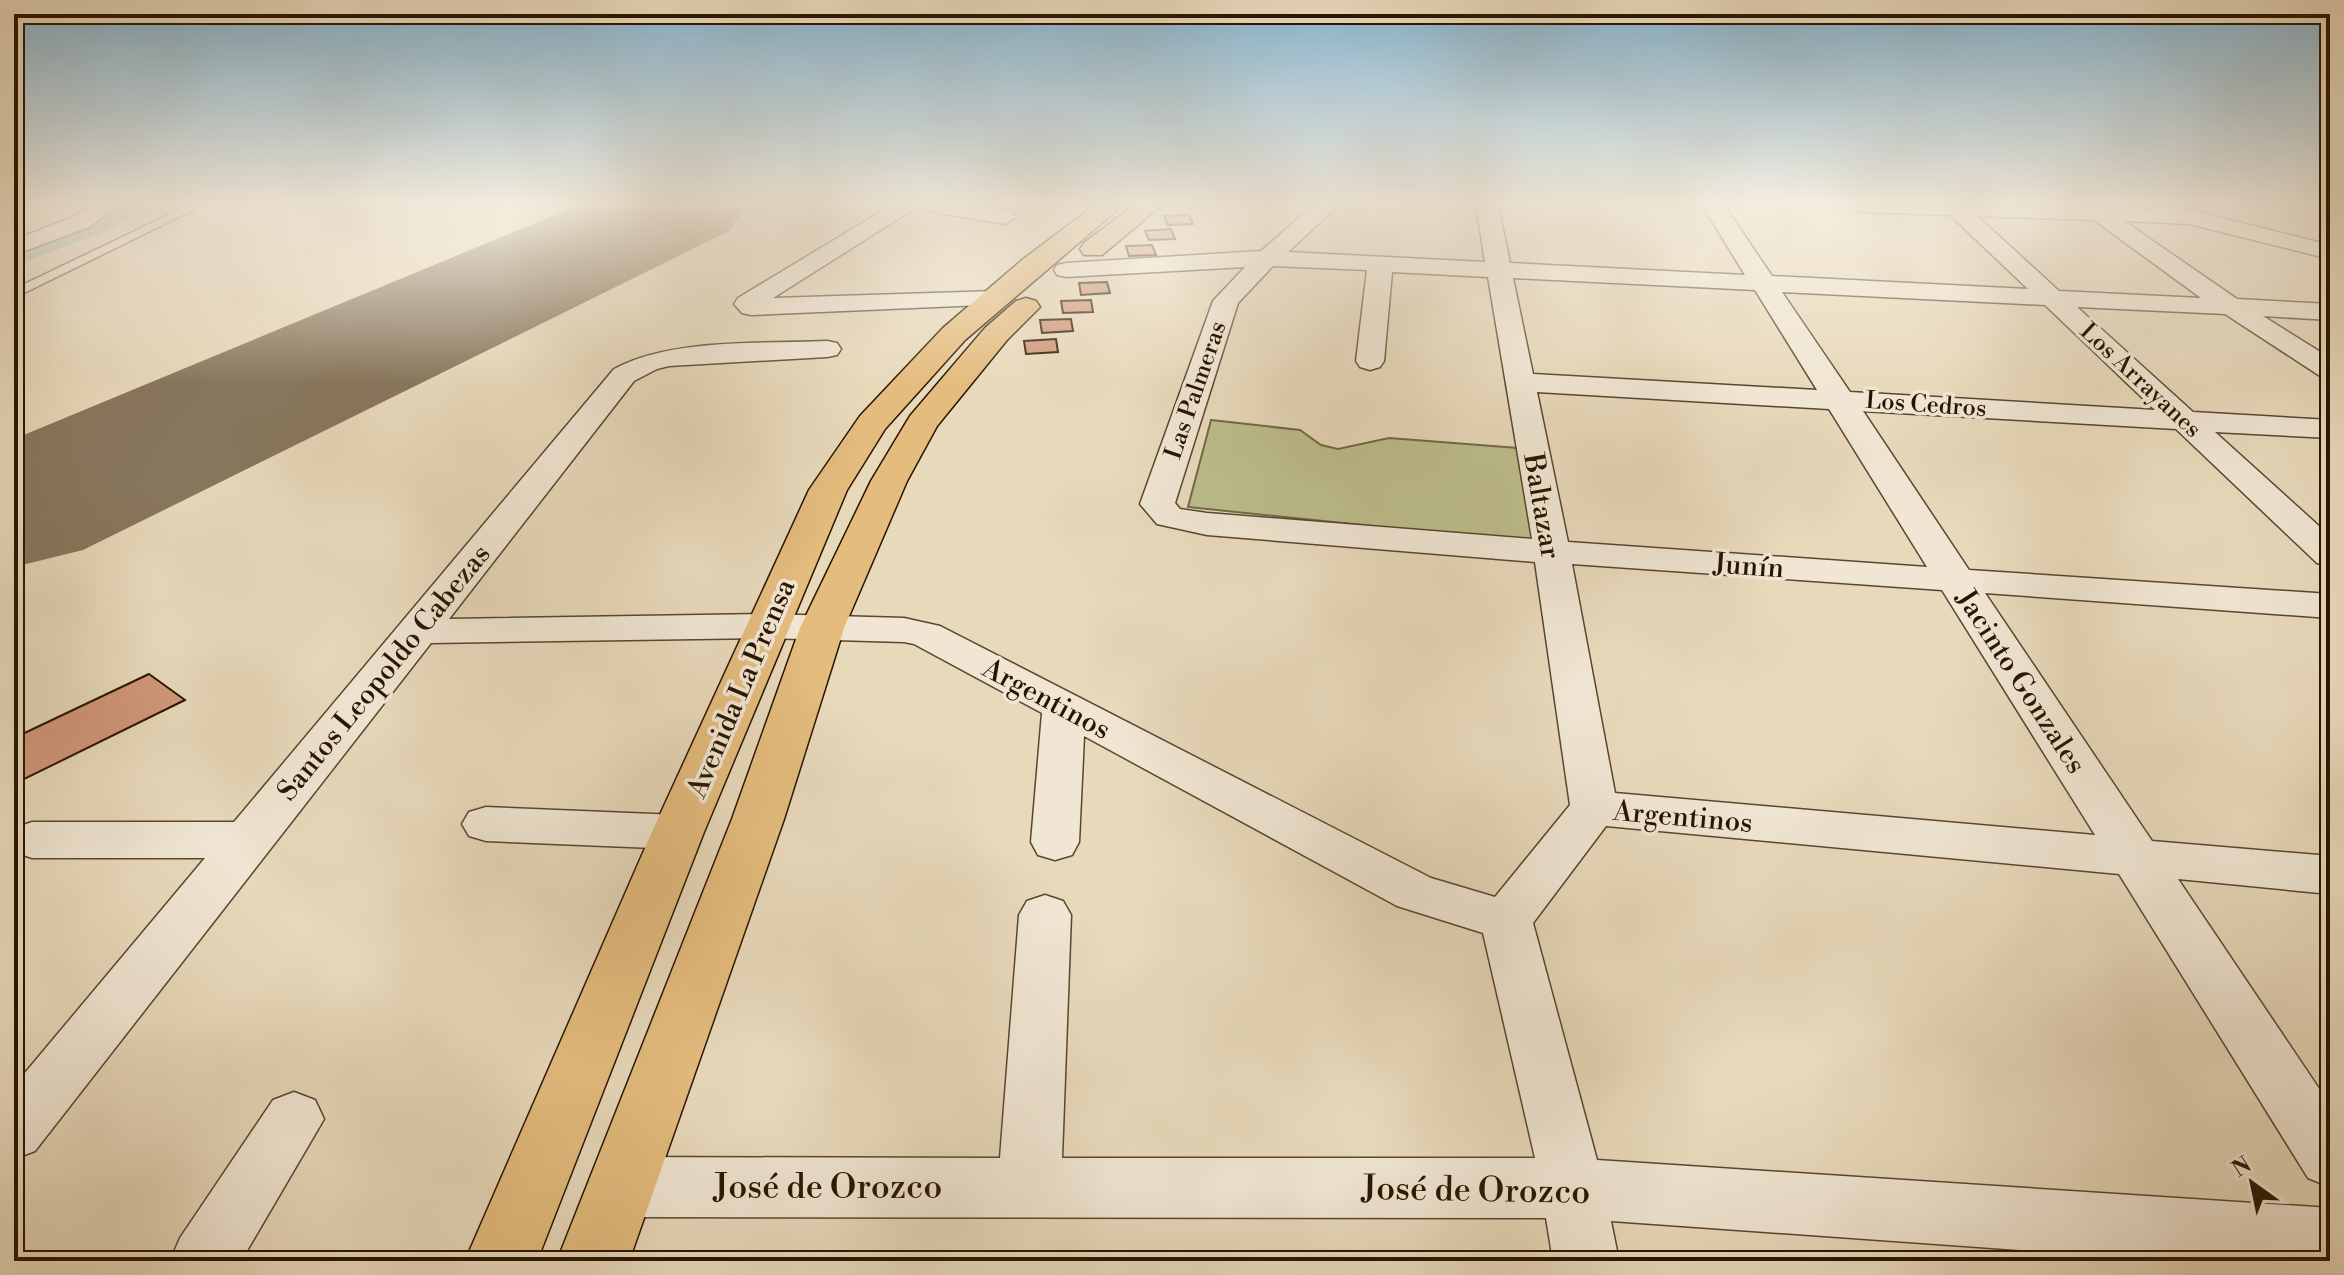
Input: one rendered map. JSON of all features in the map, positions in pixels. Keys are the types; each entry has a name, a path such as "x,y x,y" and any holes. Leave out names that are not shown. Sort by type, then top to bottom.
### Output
{"main road":[{"name":"Avenida La Prensa","path":"501,1256 678,832 828,490 872,423 954,334 1034,264"},
{"name":"Avenida La Prensa","path":"593,1261 758,819 822,628 889,481 922,423 996,334 1073,264"}],"street":[{"path":"807,264 748,301 751,307 996,299"},
{"path":"1066,270 1158,264"},
{"name":"Las Palmeras","path":"1169,517 1157,504 1211,339 1226,301 1261,264"},
{"path":"1370,361 1380,264"},
{"path":"1390,264 2330,312"},
{"name":"Baltazar","path":"1500,264 1594,808"},
{"name":"Jacinto Gonzales","path":"1752,264 2330,1158"},
{"name":"Los Arrayanes","path":"2016,264 2330,555"},
{"path":"2172,264 2330,370"},
{"path":"2177,268 2225,276"},
{"path":"2255,283 2330,303"},
{"name":"Santos Leopoldo Cabezas","path":"14,1131 624,375 648,362 669,358 827,349"},
{"name":"Los Cedros","path":"1521,382 2330,429"},
{"name":"Junín","path":"1169,517 1207,524 1552,552 2330,606"},
{"path":"418,631 766,626"},
{"name":"Argentinos","path":"766,626 904,630 926,634 1415,892 1506,920 1594,808 2330,875"},
{"path":"1055,842 1064,707"},
{"path":"486,824 678,832"},
{"path":"32,840 247,840"},
{"path":"1029,1185 1045,915"},
{"path":"1506,920 1573,1188 1586,1261"},
{"path":"203,1261 294,1119"},
{"name":"José de Orozco","path":"620,1187 1029,1185 1573,1188 2330,1240"}],"lane":[{"path":"14,294 75,264"}],"green space":[{"path":"1211,420 1300,430 1321,445 1338,449 1389,438 1518,448 1537,543 1188,507"}],"building":[{"path":"1107,282 1110,293 1081,295 1079,283"},
{"path":"1091,300 1093,312 1063,313 1061,301"},
{"path":"1071,319 1073,331 1042,333 1040,320"},
{"path":"1056,339 1058,352 1026,354 1024,341"},
{"path":"149,674 185,700 14,784 14,738"}],"runway":[{"path":"14,509 554,264"}]}
